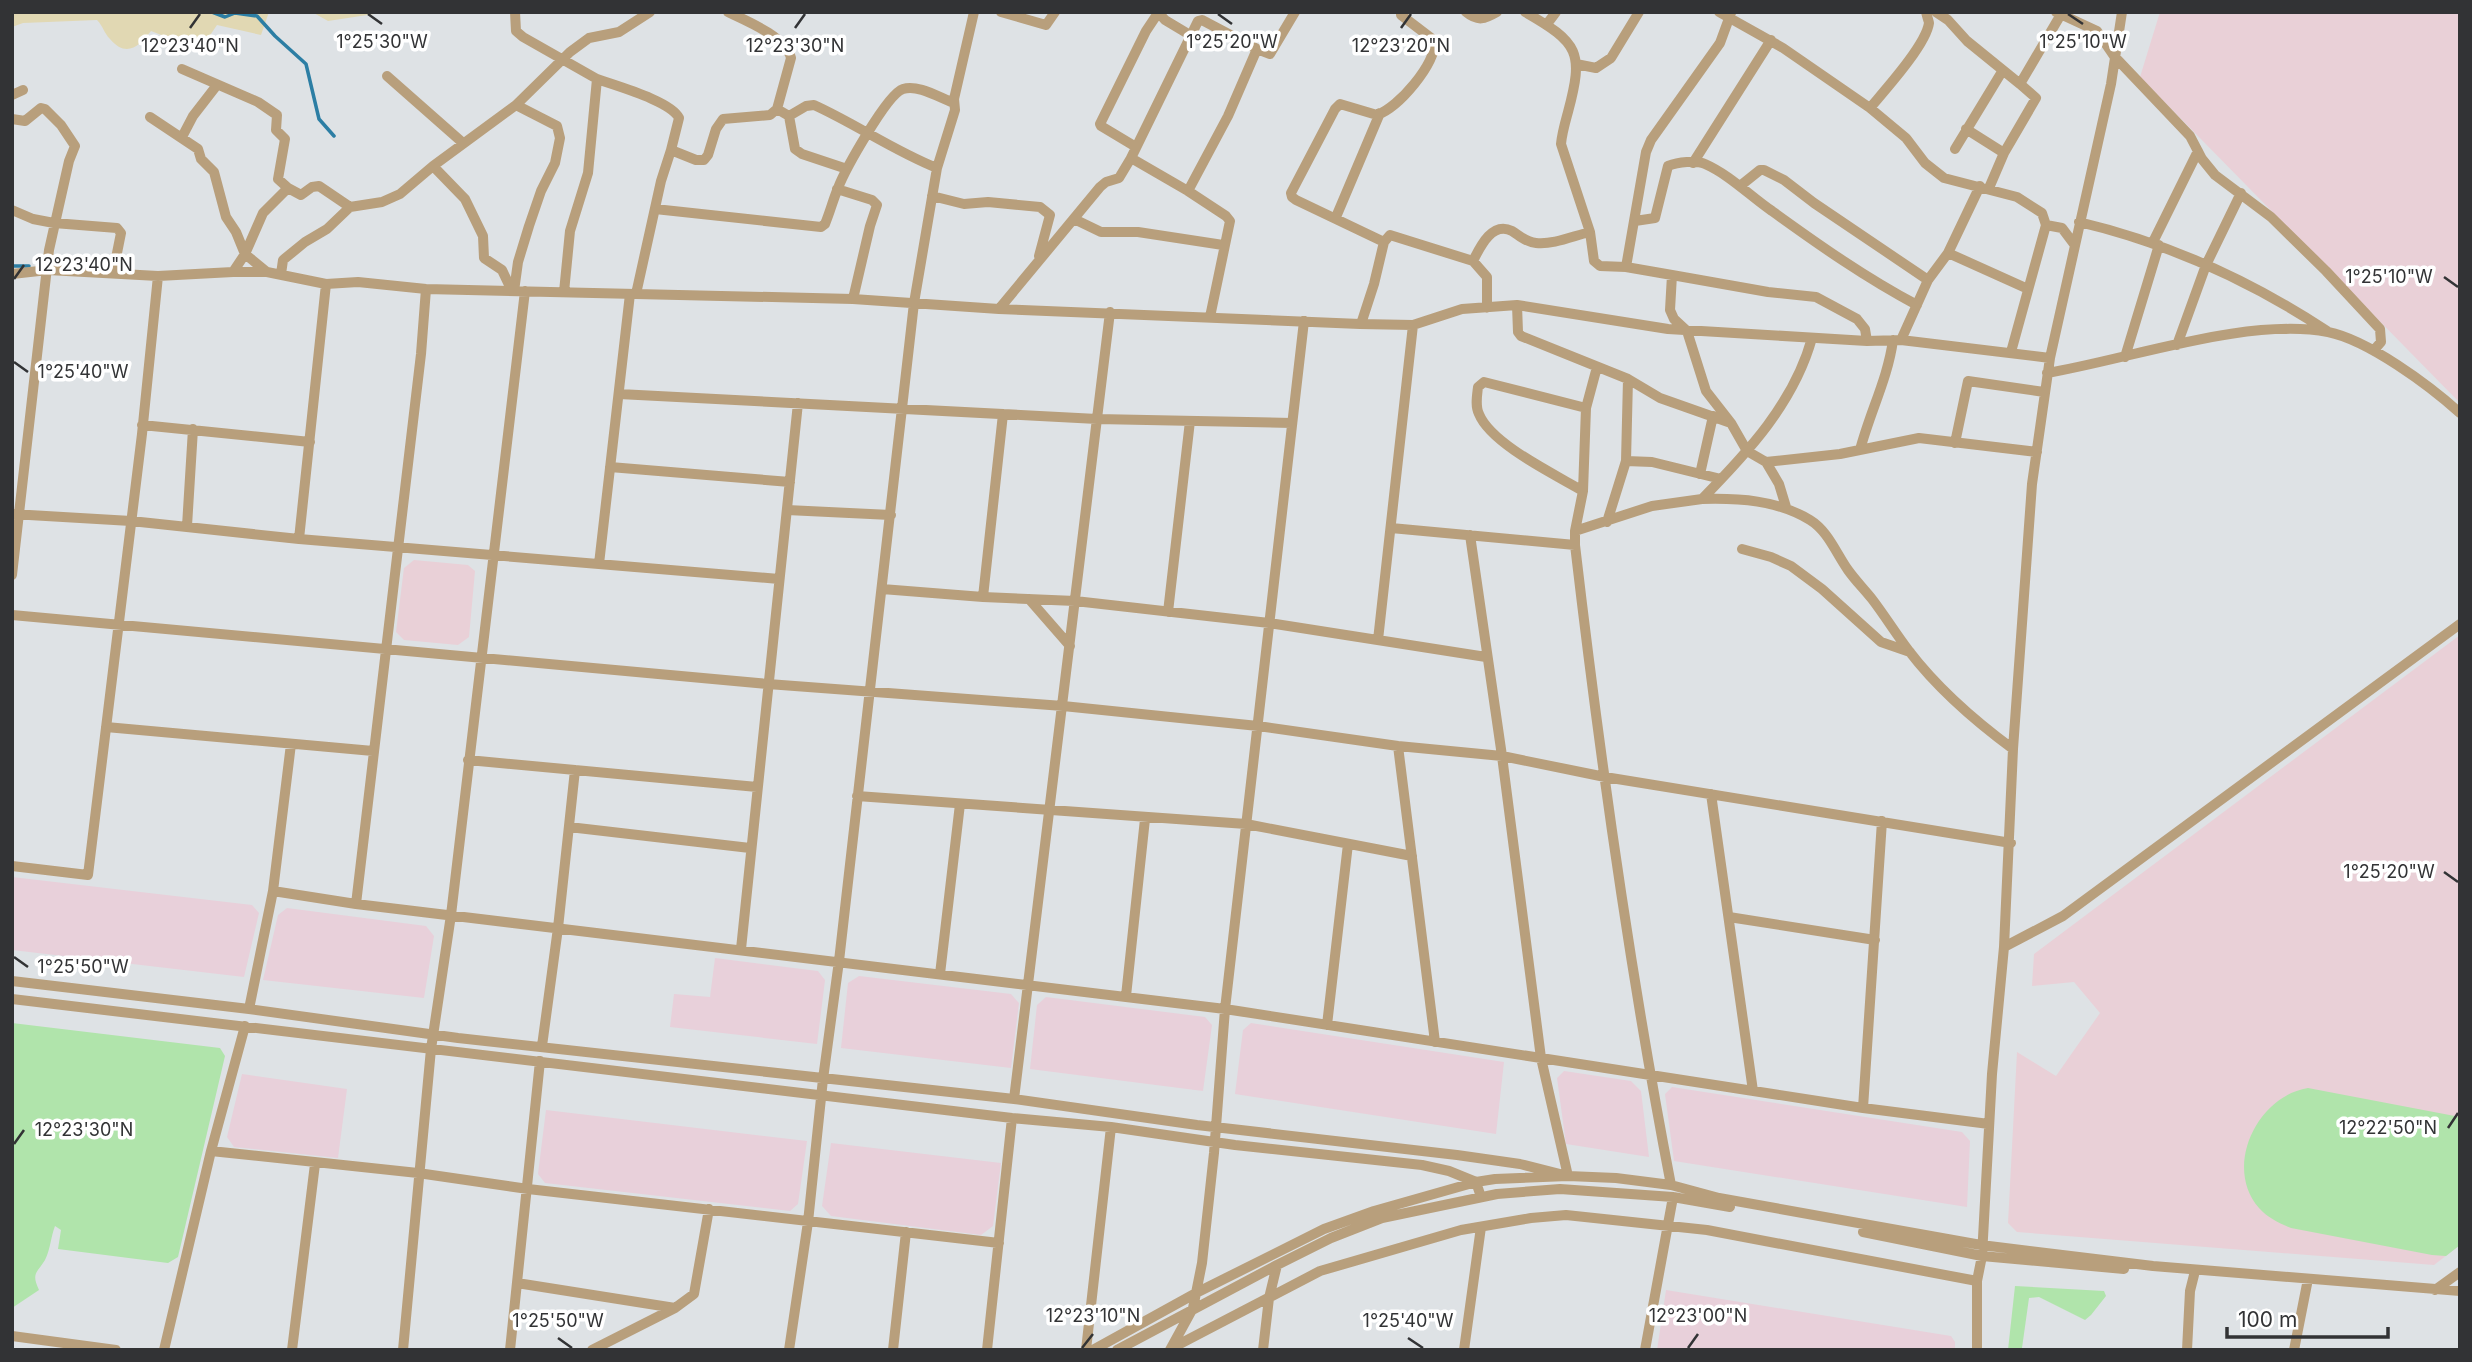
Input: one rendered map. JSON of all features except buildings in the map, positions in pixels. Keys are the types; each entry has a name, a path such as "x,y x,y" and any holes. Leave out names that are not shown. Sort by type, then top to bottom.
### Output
{"street":[{"path":"515,12 516,31 597,79 648,98 677,113 680,118 661,181 633,294 599,564"},
{"path":"281,274 281,265 286,257 305,242 327,229 350,208 393,199 516,105 570,52 589,38 619,32 650,12"},
{"path":"671,150 696,160 704,160 723,119 770,115 777,109 791,58 789,50 786,45 763,30 728,12"},
{"path":"789,1350 839,961 914,303 937,168 955,110 954,103 974,12"},
{"path":"1001,12 1046,24 1055,12"},
{"path":"999,309 1100,187 1119,178 1198,21 1202,20 1257,50 1270,54 1295,12"},
{"path":"1336,218 1380,113 1411,88 1435,48 1433,39 1401,15 1401,12"},
{"path":"1466,12 1479,19 1497,12"},
{"path":"1525,12 1547,24 1573,48 1576,64 1561,144 1563,157 1590,232 1596,264 1768,292 1816,297 1857,318 1865,329 1867,341"},
{"path":"1547,24 1556,12"},
{"path":"1576,64 1596,68 1611,58 1639,12"},
{"path":"1870,108 1922,40 1929,23 1926,12"},
{"path":"1860,450 1897,340 1928,281 1948,253 2036,98 1966,41 1948,20 1936,12"},
{"path":"1977,1350 1977,1281 2004,947 2011,843 2013,749 2032,484 2050,358 2108,94 2122,12"},
{"path":"1136,147 1100,124 1146,31 1158,13 1190,35"},
{"path":"1626,267 1646,152 1651,140 1720,43 1726,14 1771,40 1870,108 1906,138 1925,163 1944,178 2017,197 2042,213 2046,225 2011,352"},
{"path":"2020,84 2058,14 2097,31 2115,56 2190,136 2216,175 2299,244 2380,329 2381,342 2374,350"},
{"path":"1693,163 1771,40"},
{"path":"1188,191 1228,116 1257,50"},
{"path":"182,69 258,102 278,116 276,130 285,139 278,179 302,195 312,187 319,186 350,208"},
{"path":"1955,149 2003,70"},
{"path":"387,76 463,143"},
{"path":"564,292 570,231 588,173 597,79"},
{"path":"182,137 193,116 217,85"},
{"path":"655,209 821,227 825,224 847,169 868,132 896,92 904,88 917,88 954,103"},
{"path":"1380,113 1339,104 1291,193 1296,200 1384,242"},
{"path":"403,1350 431,1049 451,915 493,555 518,262 541,191 555,163 560,138 556,126 516,105"},
{"path":"789,116 806,106 814,105 937,168"},
{"path":"12,119 25,121 41,108 45,109 75,143 54,223 16,515 12,575"},
{"path":"777,109 789,116 795,149 802,154 847,169"},
{"path":"150,117 198,149 201,159 215,172 226,218 236,232 245,254 267,272"},
{"path":"1966,129 2004,153"},
{"path":"2125,357 2156,244 2198,151"},
{"path":"1131,158 1229,218 1210,317"},
{"path":"1635,221 1655,218 1668,166 1704,164 1740,186 1820,246 1879,285 1917,305"},
{"path":"433,166 465,199 483,236 484,258 502,270 517,291"},
{"path":"1740,186 1760,170 1784,180 1928,281"},
{"path":"233,272 245,254 263,213 288,188"},
{"path":"837,189 872,200 877,205 853,299"},
{"path":"2178,345 2206,265 2241,194"},
{"path":"932,196 964,204 1012,204 1040,207 1047,211 1051,215 1037,262"},
{"path":"12,210 33,219 54,223 113,227 120,230 113,273"},
{"path":"1074,219 1101,232 1138,232 1223,245"},
{"path":"2079,222 2156,244 2206,265 2288,306 2329,332 2374,350 2460,413"},
{"path":"2046,225 2062,228 2074,244"},
{"path":"1473,261 1481,244 1496,230 1505,229 1522,239 1541,243 1590,232"},
{"path":"1361,324 1384,242 1387,236 1393,235 1473,261 1488,277 1487,308"},
{"path":"1948,253 2028,289"},
{"path":"12,274 48,270 158,276 267,272 326,284 358,282 426,289 853,299 999,309 1361,324 1413,325 1462,309 1517,305 1688,331 1867,341 1897,340 2050,358"},
{"path":"1672,275 1670,310 1674,319 1688,331 1706,391 1747,451 1766,462 1779,484 1786,507"},
{"path":"12,866 88,875 158,276"},
{"path":"299,539 326,284"},
{"path":"356,904 426,289"},
{"path":"1517,305 1518,332 1521,336 1628,379 1660,398 1731,424"},
{"path":"1014,1099 1110,312"},
{"path":"1170,1349 1194,1308 1198,1292 1216,1127 1225,1009 1304,321"},
{"path":"1378,640 1413,325"},
{"path":"2048,373 2178,345 2277,328 2329,332"},
{"path":"1702,499 1770,424 1790,393 1812,338"},
{"path":"1597,367 1586,408 1583,491 1575,545 1593,700 1650,1075 1671,1185"},
{"path":"1607,522 1626,461 1628,379"},
{"path":"1955,443 1968,381 2044,392"},
{"path":"1583,491 1505,443 1479,415 1478,387 1485,382 1586,408"},
{"path":"619,394 1097,419 1292,423"},
{"path":"741,949 798,403"},
{"path":"983,597 1003,414"},
{"path":"1700,474 1713,416"},
{"path":"1168,612 1190,421"},
{"path":"142,425 310,442"},
{"path":"187,526 192,429"},
{"path":"1766,462 1860,450 1919,438 2037,452"},
{"path":"1626,461 1652,462 1721,479"},
{"path":"610,467 790,482"},
{"path":"1575,531 1653,506 1702,499 1762,502 1786,507 1812,521 1824,532 1849,572 1910,652 1943,690 2013,749"},
{"path":"787,510 891,515"},
{"path":"16,515 131,521 299,539 779,579"},
{"path":"1391,528 1575,545"},
{"path":"1470,535 1541,1058 1568,1176"},
{"path":"1741,549 1791,566 1822,589 1881,642 1910,652"},
{"path":"882,589 1075,601 1269,623 1486,656"},
{"path":"1029,599 1070,646"},
{"path":"12,615 768,684 1063,706 1258,726 1398,746 1502,756 1605,777 2011,843"},
{"path":"2004,947 2063,916 2460,624"},
{"path":"106,727 373,751"},
{"path":"249,1009 273,891 291,744"},
{"path":"1398,746 1435,1042"},
{"path":"468,760 757,787"},
{"path":"542,1046 575,770"},
{"path":"1712,794 1753,1091"},
{"path":"857,796 1145,819 1246,824 1412,856"},
{"path":"940,974 960,804"},
{"path":"1126,996 1145,819"},
{"path":"1863,1108 1882,821"},
{"path":"569,827 750,848"},
{"path":"1327,1025 1348,844"},
{"path":"273,891 356,904 1225,1009 1863,1108 1989,1124"},
{"path":"1729,917 1875,940"},
{"path":"12,981 249,1009 433,1035 1014,1099 1216,1127 1457,1155 1520,1164 1568,1176"},
{"path":"12,999 1422,1165 1449,1171 1476,1182 1481,1197"},
{"path":"164,1350 211,1152 245,1026"},
{"path":"510,1350 540,1061"},
{"path":"987,1350 1012,1118"},
{"path":"1086,1350 1111,1127"},
{"path":"211,1152 418,1173 528,1189 999,1242"},
{"path":"292,1350 315,1164"},
{"path":"1093,1350 1198,1292 1324,1229 1374,1211 1495,1179 1568,1176 1616,1178 1671,1185 1720,1198 1981,1251 2460,1291"},
{"path":"1117,1350 1331,1238 1382,1219 1481,1197 1560,1189 1673,1198 1981,1251 2194,1275 2308,1279"},
{"path":"1645,1350 1666,1224 1673,1198"},
{"path":"598,1349 675,1308 696,1291 709,1209"},
{"path":"1170,1349 1320,1271 1461,1230 1566,1215 1666,1224 1977,1281"},
{"path":"1464,1350 1481,1227"},
{"path":"893,1350 906,1232"},
{"path":"1262,1350 1269,1298 1277,1265"},
{"path":"2435,1290 2460,1272"},
{"path":"2187,1350 2190,1291 2194,1275"},
{"path":"2294,1350 2308,1279"},
{"path":"517,1283 675,1308"},
{"path":"12,1336 116,1350"}],"shaded area":[{"path":"2160,12 2460,12 2460,403 2140,77"},
{"path":"414,560 468,565 475,571 469,637 458,645 404,640 396,632 404,568"},
{"path":"2460,635 2460,1245 2434,1265 2017,1232 2008,1223 2017,1052 2056,1076 2100,1013 2074,982 2032,986 2034,954"},
{"path":"12,877 252,905 259,913 244,977 12,950"},
{"path":"287,908 426,926 434,936 424,998 263,980 278,915"},
{"path":"715,958 818,971 825,980 817,1044 670,1027 674,994 710,997"},
{"path":"859,976 1011,994 1019,1003 1011,1068 841,1048 848,983"},
{"path":"1046,997 1205,1017 1212,1025 1203,1091 1030,1069 1037,1005"},
{"path":"1251,1023 1504,1062 1496,1134 1235,1094 1243,1030"},
{"path":"1564,1071 1631,1081 1641,1091 1649,1157 1566,1144 1557,1078"},
{"path":"242,1074 347,1089 338,1158 234,1147 227,1137"},
{"path":"1672,1087 1962,1132 1970,1141 1967,1207 1674,1161 1665,1094"},
{"path":"546,1110 807,1141 798,1204 790,1211 545,1183 538,1174"},
{"path":"831,1143 1001,1163 993,1226 981,1235 831,1216 822,1206"},
{"path":"1666,1290 1951,1336 1955,1342 1955,1350 1657,1350"}],"green space":[{"path":"12,1023 220,1048 225,1056 178,1257 168,1263 58,1249 61,1230 55,1226 47,1256 36,1274 39,1290 12,1308"},
{"path":"2308,1088 2460,1117 2460,1245 2446,1256 2432,1255 2291,1228 2259,1208 2249,1191 2244,1173 2245,1154 2251,1136 2274,1104 2290,1094"},
{"path":"2015,1286 2104,1291 2106,1296 2085,1320 2039,1297 2029,1298 2022,1348 2050,1350 2008,1350"}],"sand":[{"path":"12,12 269,12 261,35 217,25 200,50 151,31 133,48 122,48 110,39 97,20 23,23 12,27"},
{"path":"312,12 387,12 328,21"}],"waterway":[{"path":"212,12 225,17 235,13 257,16 306,64 319,119 334,136"},
{"path":"12,266 29,266"}]}
